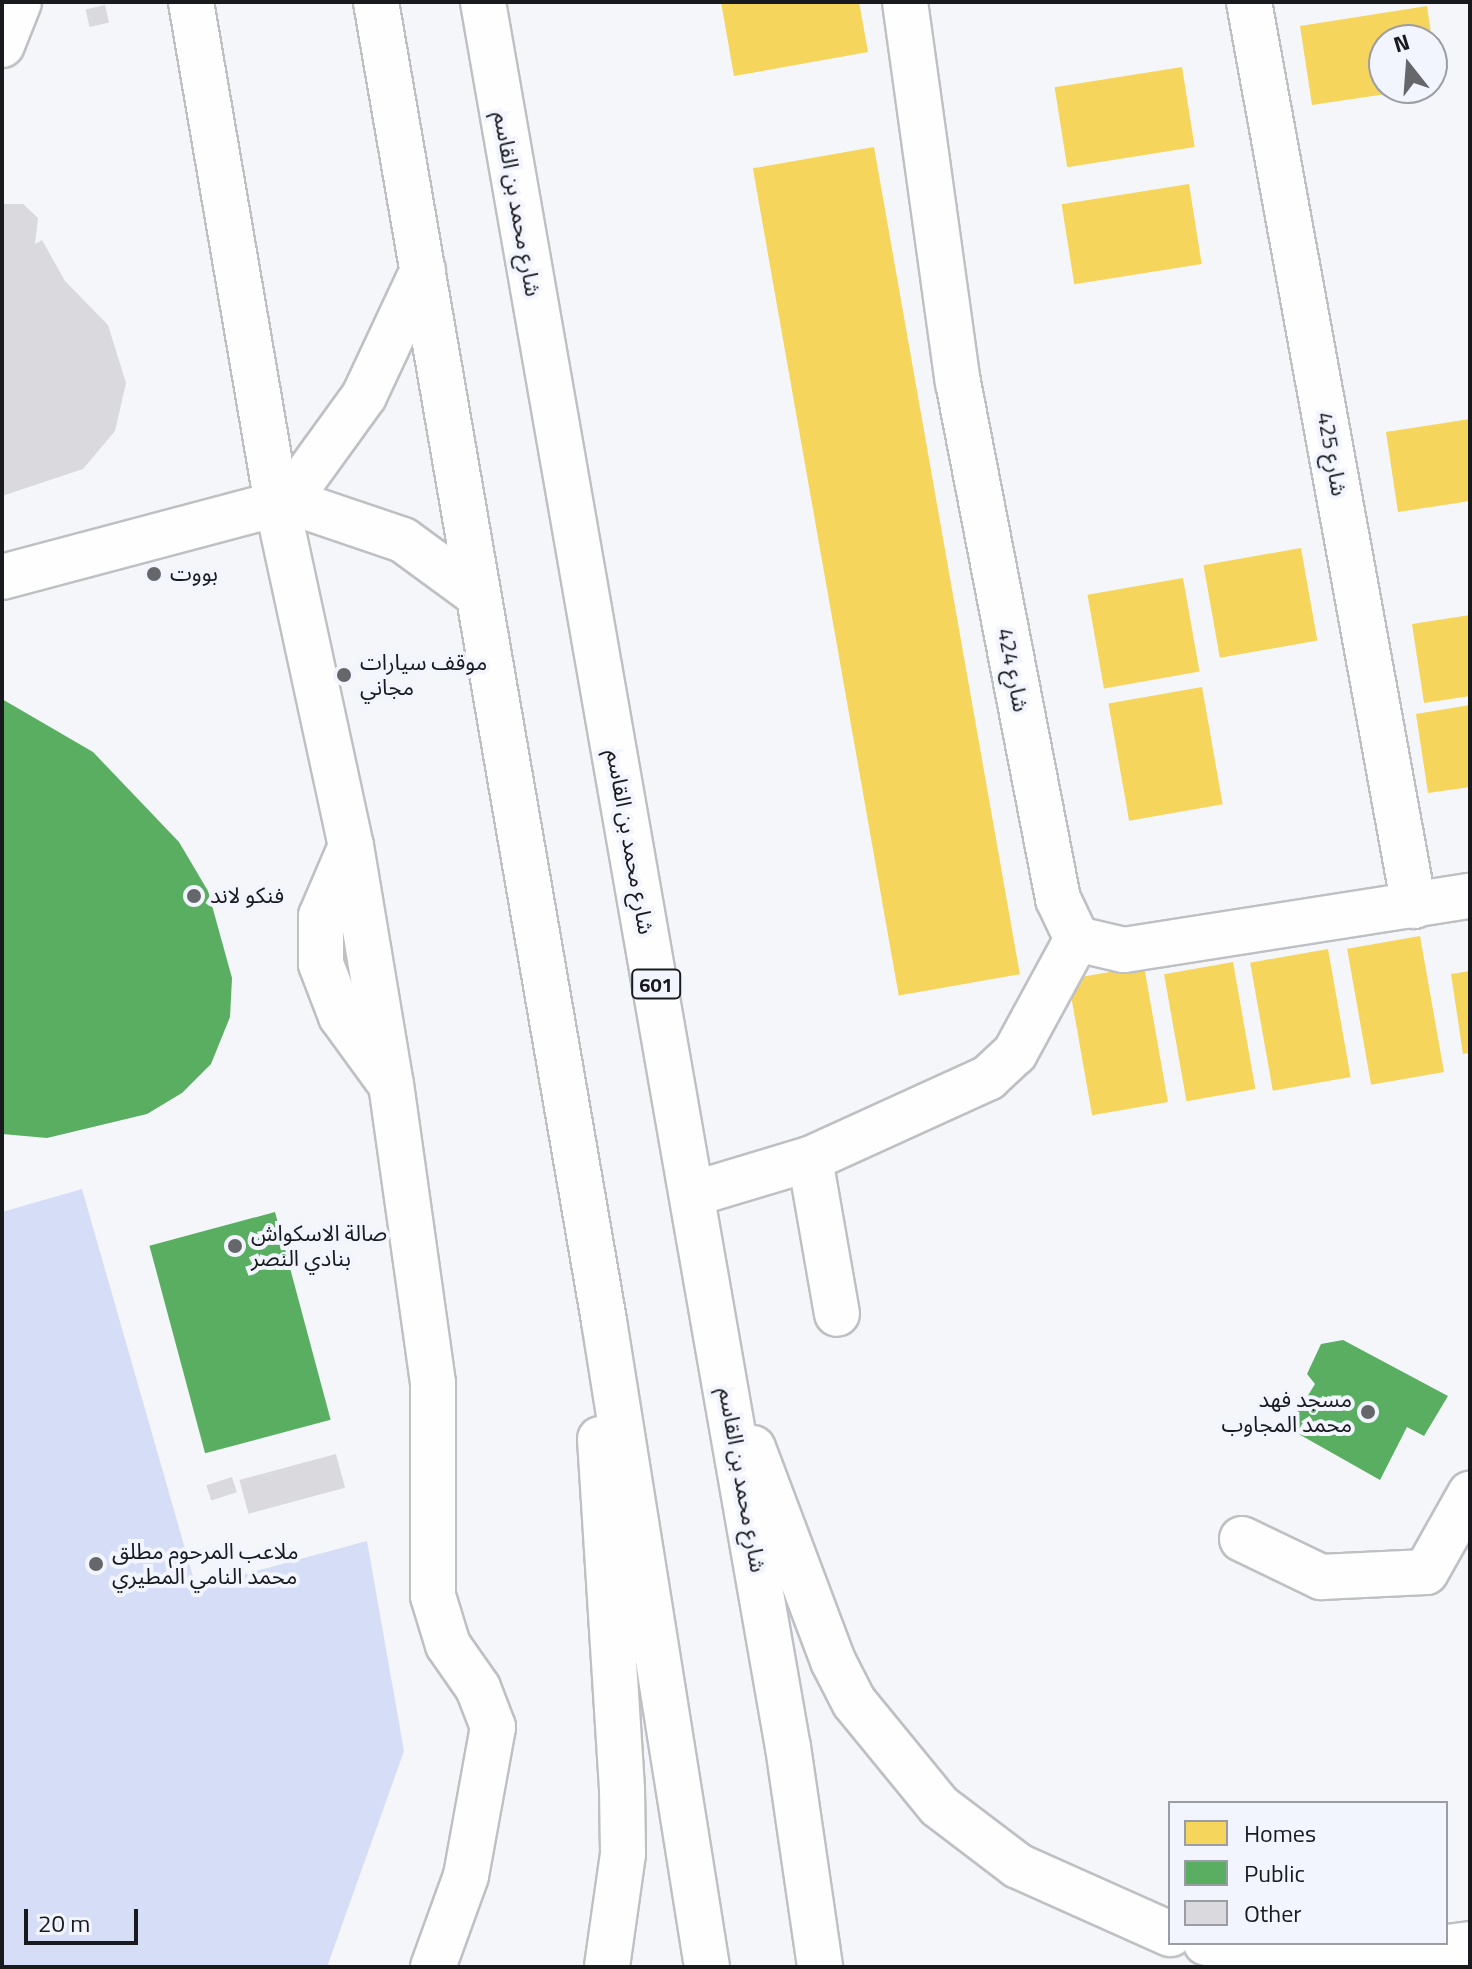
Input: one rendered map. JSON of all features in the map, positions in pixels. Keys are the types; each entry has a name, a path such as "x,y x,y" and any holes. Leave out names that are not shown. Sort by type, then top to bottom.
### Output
{"main road":[{"path":"2,45 19,2"},
{"path":"191,2 282,502 351,846 391,1084 433,1383 433,1596 448,1645 478,1688 493,1727 466,1876 433,1967"},
{"path":"376,2 423,270 474,592 604,1321 707,1967"},
{"name":"شارع محمد بن القاسم","path":"483,2 729,1402 820,1967"},
{"name":"شارع 424","path":"905,2 958,382 1058,899 1077,939"},
{"name":"شارع 425","path":"1249,2 1414,906"},
{"path":"282,502 364,396 423,270"},
{"path":"2,577 282,502 403,540 474,592"},
{"path":"693,1194 810,1159 988,1078 1015,1053 1077,939 1124,950 1470,896"},
{"path":"810,1159 837,1314"},
{"path":"604,1321 600,1484 623,1841 607,1967"},
{"path":"729,1402 777,1503 833,1661 877,1732 939,1806 1018,1866 1168,1933"},
{"path":"1242,1539 1321,1577 1426,1572 1470,1494"},
{"path":"1230,1945 1373,1957 1470,1944"}],"shaded area":[{"name":"ملاعب المرحوم مطلق محمد النامي المطيري","path":"82,1189 196,1587 367,1541 404,1751 327,1967 2,1967 2,1212"}],"building: Homes":[{"path":"721,2 859,2 868,52 734,76"},
{"path":"1427,6 1430,24 1368,24 1368,97 1312,105 1300,26"},
{"path":"1182,67 1195,147 1067,167 1055,87"},
{"path":"874,147 1020,974 899,996 753,168"},
{"path":"1189,184 1202,264 1074,284 1062,204"},
{"path":"1470,419 1470,501 1398,512 1386,432"},
{"path":"1301,548 1317,641 1220,658 1204,565"},
{"path":"1183,578 1199,672 1104,688 1087,595"},
{"path":"1470,615 1470,696 1424,703 1412,624"},
{"path":"1202,687 1223,804 1129,821 1108,703"},
{"path":"1470,705 1470,787 1428,793 1416,714"},
{"path":"1420,936 1444,1072 1371,1085 1347,949"},
{"path":"1328,949 1351,1077 1273,1091 1250,963"},
{"path":"1233,962 1255,1089 1186,1101 1164,974"},
{"path":"1144,966 1168,1102 1092,1115 1068,979"},
{"path":"1470,971 1470,1053 1463,1054 1451,974"}],"building: Public":[{"path":"2,699 93,752 179,842 208,891 232,978 230,1017 211,1064 182,1093 147,1114 47,1138 2,1134"},
{"path":"275,1212 331,1420 205,1453 149,1246"},
{"name":"مسجد فهد محمد المجاوب","path":"1343,1340 1448,1396 1424,1436 1407,1427 1380,1480 1288,1428 1315,1384 1307,1374 1321,1344"}],"building: Other":[{"path":"105,5 109,23 90,27 86,9"},
{"path":"3,204 23,204 38,218 35,244 42,240 65,281 108,325 126,383 115,431 83,469 2,496"},
{"path":"336,1454 345,1488 248,1514 239,1480"},
{"path":"232,1477 237,1492 211,1501 206,1485"}],"place":[{"name":"بووت","path":"154,574"},
{"name":"موقف سيارات مجاني","path":"344,675"},
{"name":"فنكو لاند","path":"194,896"},
{"name":"صالة الاسكواش بنادي النصر","path":"235,1246"},
{"name":"مسجد فهد محمد المجاوب","path":"1368,1412"},
{"name":"ملاعب المرحوم مطلق محمد النامي المطيري","path":"96,1564"}]}
